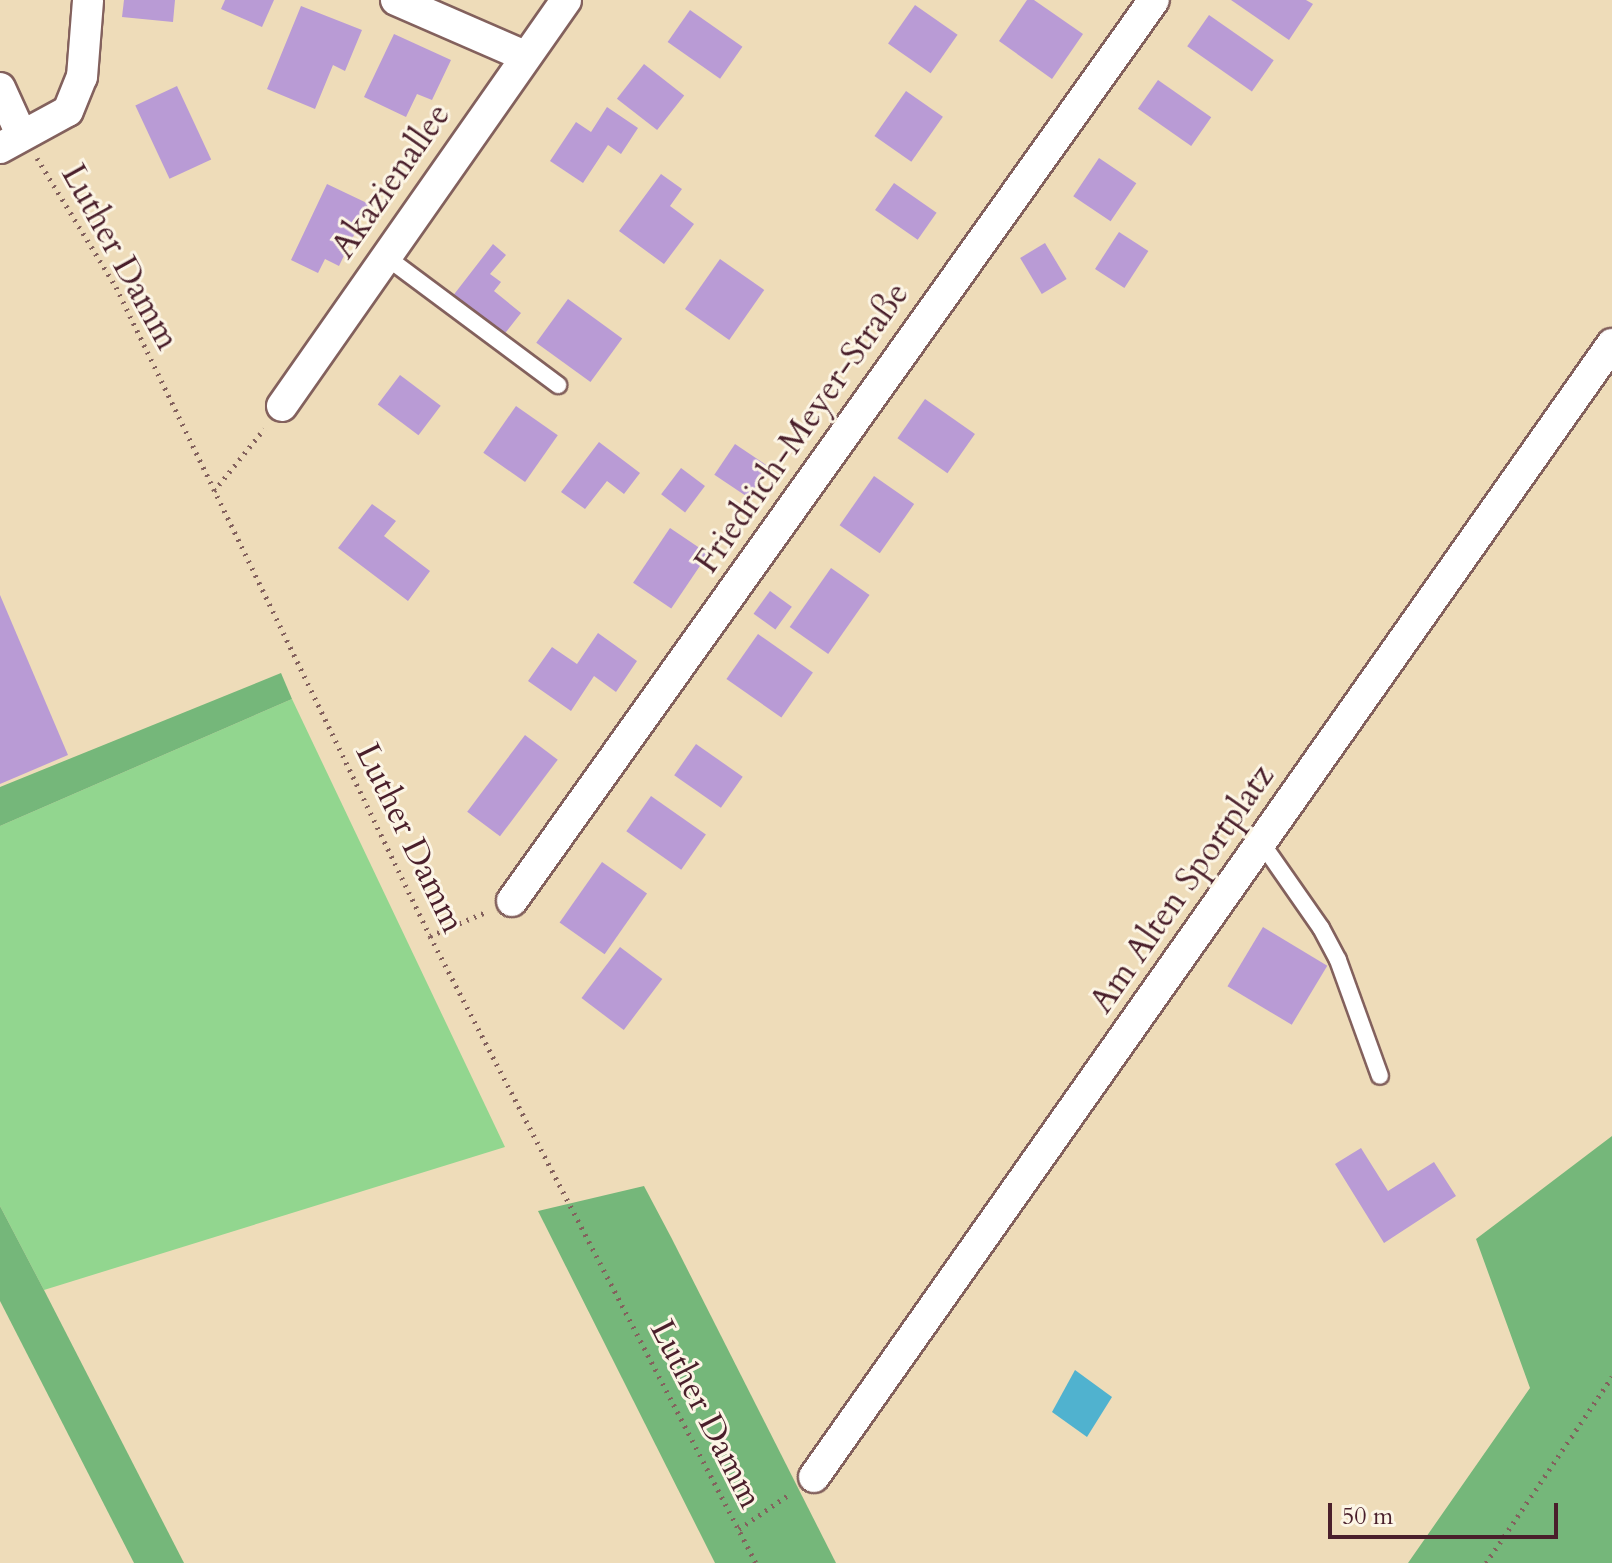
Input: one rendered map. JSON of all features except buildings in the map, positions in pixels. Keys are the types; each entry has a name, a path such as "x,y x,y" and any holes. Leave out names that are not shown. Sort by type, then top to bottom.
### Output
{"street":[{"path":"0,88 17,137 68,111 82,77 88,0"},
{"path":"396,0 525,56"},
{"name":"Akazienallee","path":"282,406 566,0"},
{"name":"Friedrich-Meyer-Straße","path":"512,901 1154,0"},
{"name":"Am Alten Sportplatz","path":"814,1477 1612,344"}],"lane":[{"path":"385,256 558,385"},
{"path":"1261,842 1313,916 1338,960 1380,1076"}],"path":[{"name":"Luther Damm","path":"17,137 116,287 430,936 756,1563"},
{"path":"214,491 282,406"},
{"path":"430,936 512,901"},
{"path":"1486,1563 1612,1377"},
{"path":"739,1529 814,1477"}],"green space":[{"path":"281,673 292,699 0,826 0,787"},
{"path":"292,699 505,1147 44,1290 0,1206 0,826"},
{"path":"1612,1136 1612,1563 1408,1563 1530,1388 1476,1239"},
{"path":"644,1186 836,1563 715,1563 538,1211"},
{"path":"0,1206 184,1563 134,1563 0,1301"}],"water":[{"path":"1075,1370 1112,1397 1087,1437 1052,1412"}]}
